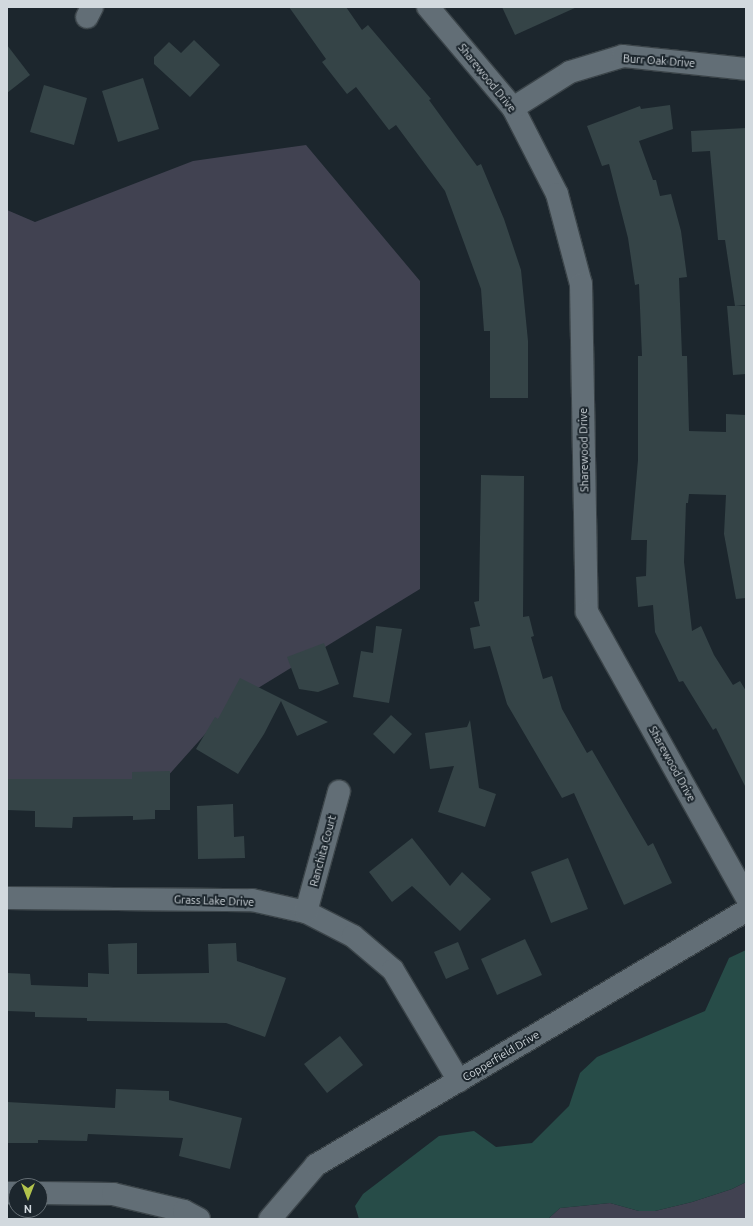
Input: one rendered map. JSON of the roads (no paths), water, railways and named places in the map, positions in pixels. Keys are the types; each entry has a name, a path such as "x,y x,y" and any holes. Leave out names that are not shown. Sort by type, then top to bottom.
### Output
{"street":[{"name":"Sharewood Drive","path":"428,7 513,108 557,194 581,284 587,612 746,897"},
{"name":"Burr Oak Drive","path":"513,108 570,72 623,56 746,68"},
{"name":"Ranchita Court","path":"306,912 339,791"},
{"name":"Grass Lake Drive","path":"7,898 252,900 306,912 353,936 393,970 459,1081"},
{"name":"Copperfield Drive","path":"270,1219 316,1165 746,911"},
{"path":"48,1194 113,1194 184,1211 199,1219"}]}
